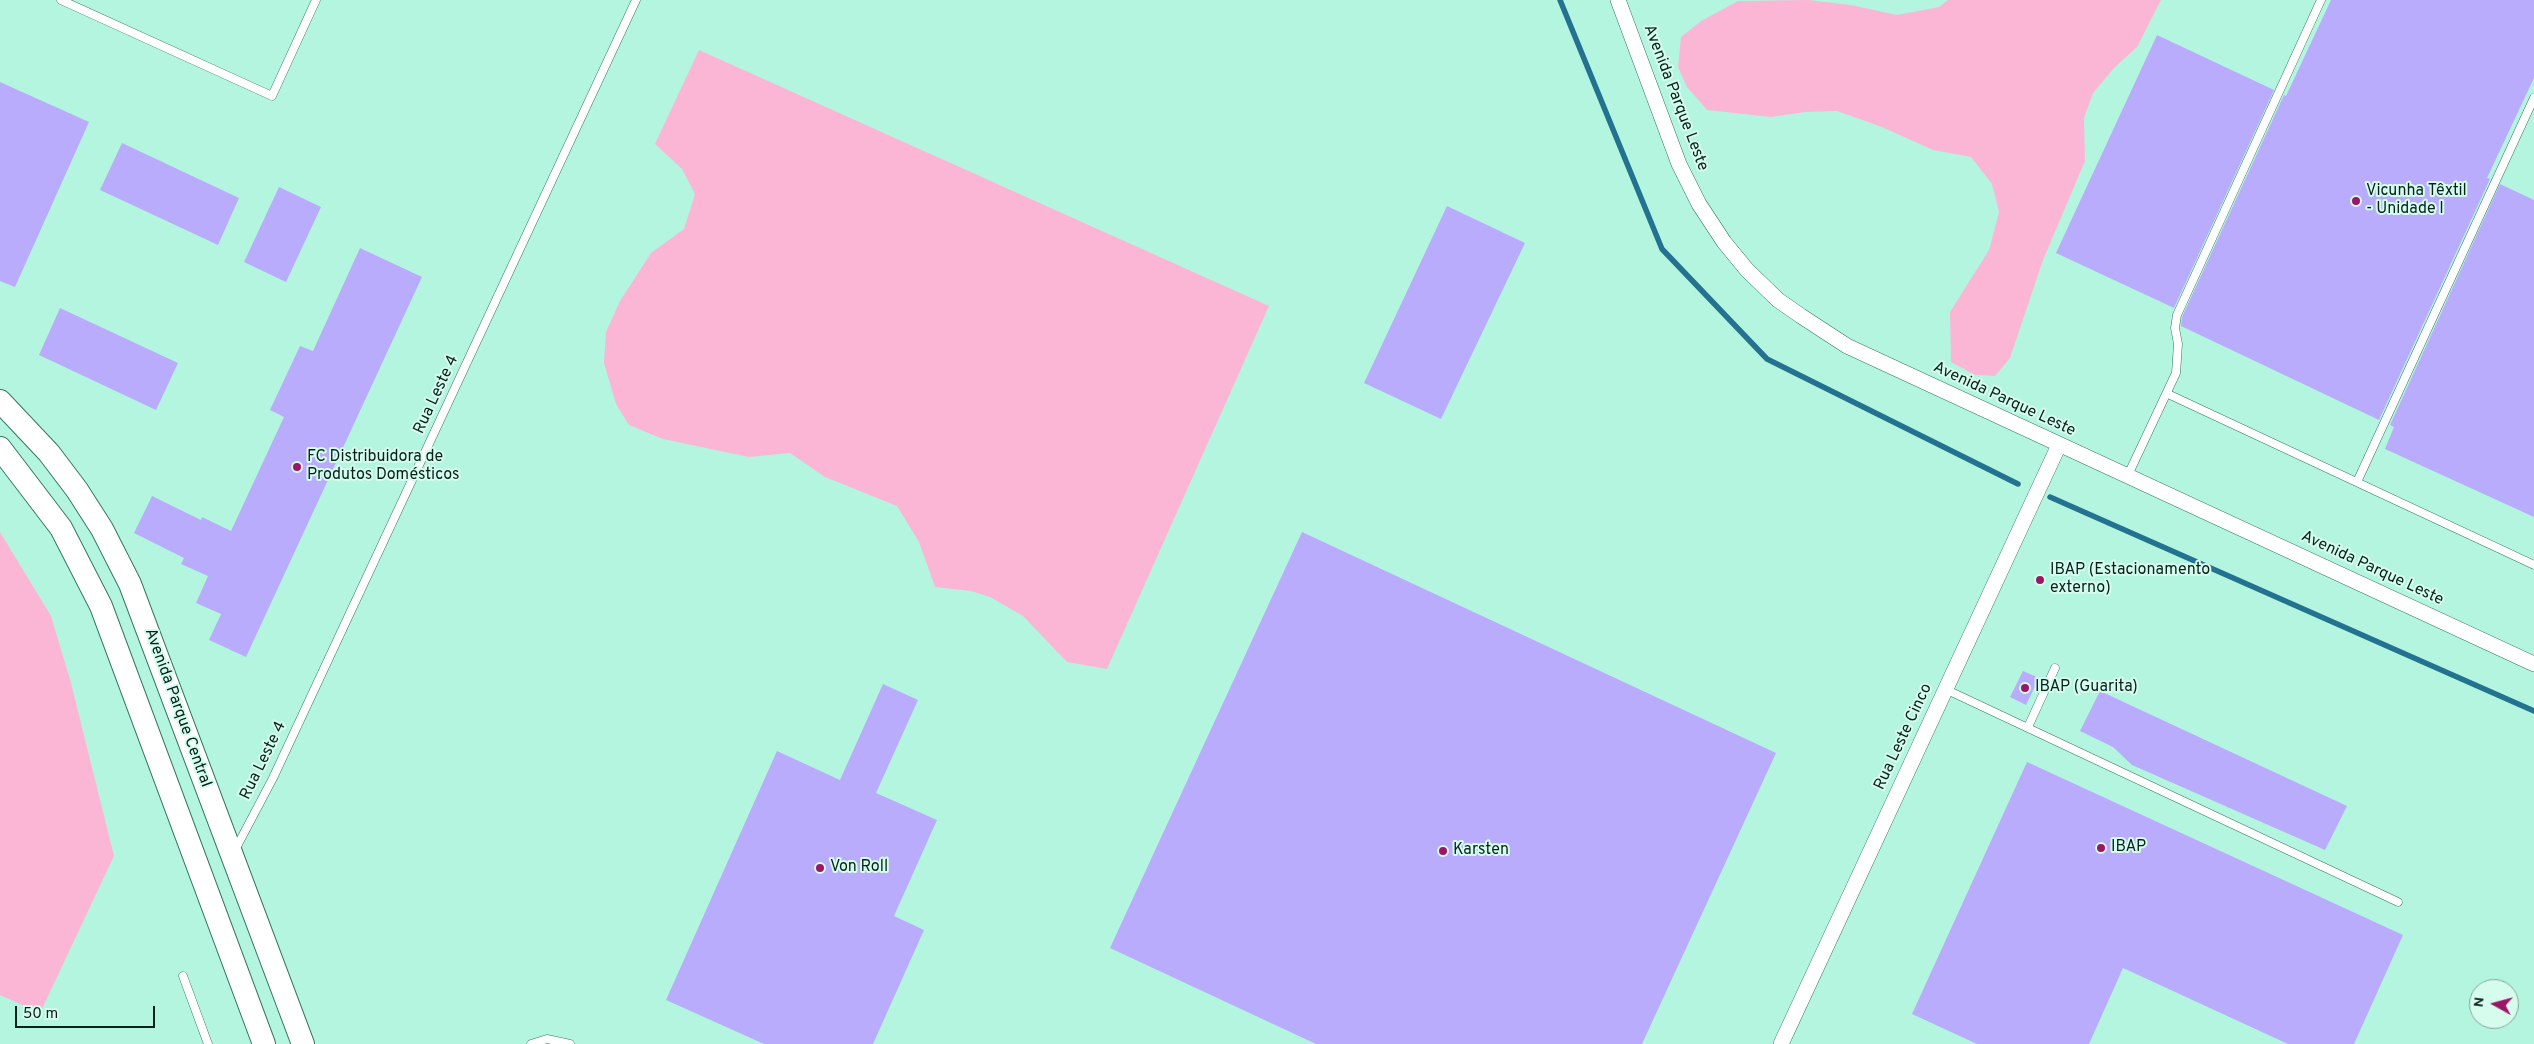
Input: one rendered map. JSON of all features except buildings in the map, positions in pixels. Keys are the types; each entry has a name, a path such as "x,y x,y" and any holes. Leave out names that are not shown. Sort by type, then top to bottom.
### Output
{"main road":[{"name":"Avenida Parque Central","path":"0,400 49,453 77,490 115,553 157,653 303,1044"},
{"path":"0,448 61,528 101,606 264,1044"}],"street":[{"name":"Avenida Parque Leste","path":"1618,0 1679,164 1699,204 1724,242 1747,270 1778,300 1824,333 1847,346 2534,664"},
{"name":"Rua Leste Cinco","path":"1782,1044 2059,445"}],"lane":[{"path":"61,0 272,96 316,0"},
{"name":"Rua Leste 4","path":"233,854 277,769 636,0"},
{"path":"2128,475 2168,394 2176,373 2178,344 2175,328 2177,315 2322,0"},
{"path":"2357,482 2534,98"},
{"path":"2168,394 2534,565"},
{"path":"2028,727 2055,668"},
{"path":"1946,689 2398,902"},
{"path":"184,976 208,1044"},
{"path":"531,1044 547,1039 570,1044"}],"shaded area":[{"path":"1808,0 1851,5 1897,15 1939,7 1948,0 2161,0 2137,47 2114,68 2093,93 2084,118 2085,161 2043,260 2010,358 1995,376 1975,375 1951,362 1950,312 1989,250 1999,212 1992,184 1971,157 1933,150 1882,127 1837,111 1805,112 1771,117 1707,110 1687,87 1678,67 1681,37 1701,21 1738,1"},
{"path":"699,50 1269,306 1107,669 1067,662 1023,616 990,597 971,591 935,587 919,542 897,506 825,477 790,453 749,457 663,439 629,425 616,404 604,363 606,332 620,301 651,253 684,229 695,194 682,169 655,144"},
{"path":"0,532 51,616 71,683 114,856 40,1013 0,995"}],"waterway":[{"path":"1560,0 1662,249 1767,359 2018,484"},
{"path":"2050,497 2534,711"}],"place":[{"name":"Vicunha Têxtil - Unidade I","path":"2356,201"},
{"name":"FC Distribuidora de Produtos Domésticos","path":"297,467"},
{"name":"IBAP (Estacionamento externo)","path":"2040,580"},
{"name":"IBAP (Guarita)","path":"2025,688"},
{"name":"IBAP","path":"2101,848"},
{"name":"Karsten","path":"1443,851"},
{"name":"Von Roll","path":"820,868"}]}
